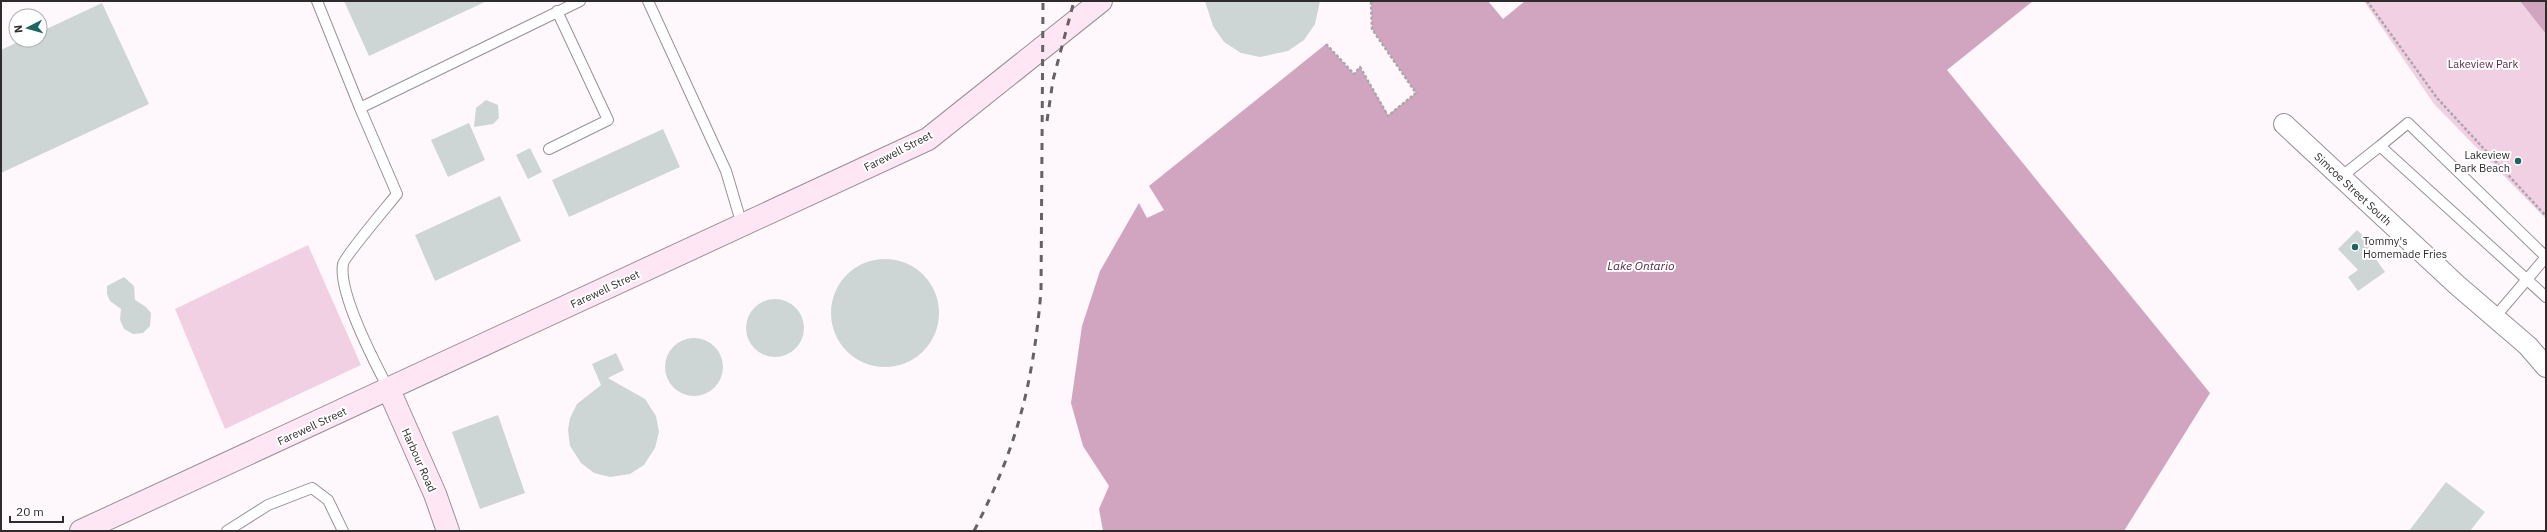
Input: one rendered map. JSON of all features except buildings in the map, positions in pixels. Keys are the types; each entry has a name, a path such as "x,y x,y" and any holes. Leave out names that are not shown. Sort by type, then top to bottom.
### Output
{"street":[{"name":"Farewell Street","path":"82,531 928,139 1101,1"},
{"name":"Simcoe Street South","path":"2284,124 2528,346 2546,367"},
{"name":"Harbour Road","path":"389,390 435,494 448,531"}],"lane":[{"path":"317,1 360,108 397,194 343,263 343,280 361,336 389,390"},
{"path":"360,108 580,1"},
{"path":"648,1 726,171 742,225"},
{"path":"549,149 608,120 557,11"},
{"path":"2341,177 2408,123 2546,256 2495,317"},
{"path":"2380,146 2546,297"},
{"path":"227,531 268,505 312,488 328,500 343,531"}],"path":[{"path":"2367,1 2437,98 2546,216"},
{"path":"1326,44 1354,74 1360,68 1388,116 1416,93 1372,29 1371,2"}],"green space":[{"name":"Lakeview Park","path":"2364,1 2520,1 2546,34 2546,219 2434,104"},
{"path":"308,245 361,365 225,429 175,309"}],"water":[{"name":"Lake Ontario","path":"1488,1 1503,19 1525,1 2033,1 1947,70 2210,393 2124,531 1103,531 1099,509 1109,486 1083,446 1071,403 1082,326 1100,271 1139,203 1147,218 1164,210 1149,186 1326,44 1354,74 1360,67 1388,115 1416,93 1372,29 1371,2"},
{"path":"2520,1 2546,1 2546,34"}],"railway":[{"path":"974,531 1001,471 1021,415 1028,386 1038,325 1041,291 1043,1"},
{"path":"1047,121 1053,80 1074,1"}],"place":[{"name":"Lakeview Park Beach","path":"2518,161"},
{"name":"Tommy's Homemade Fries","path":"2355,247"}]}
